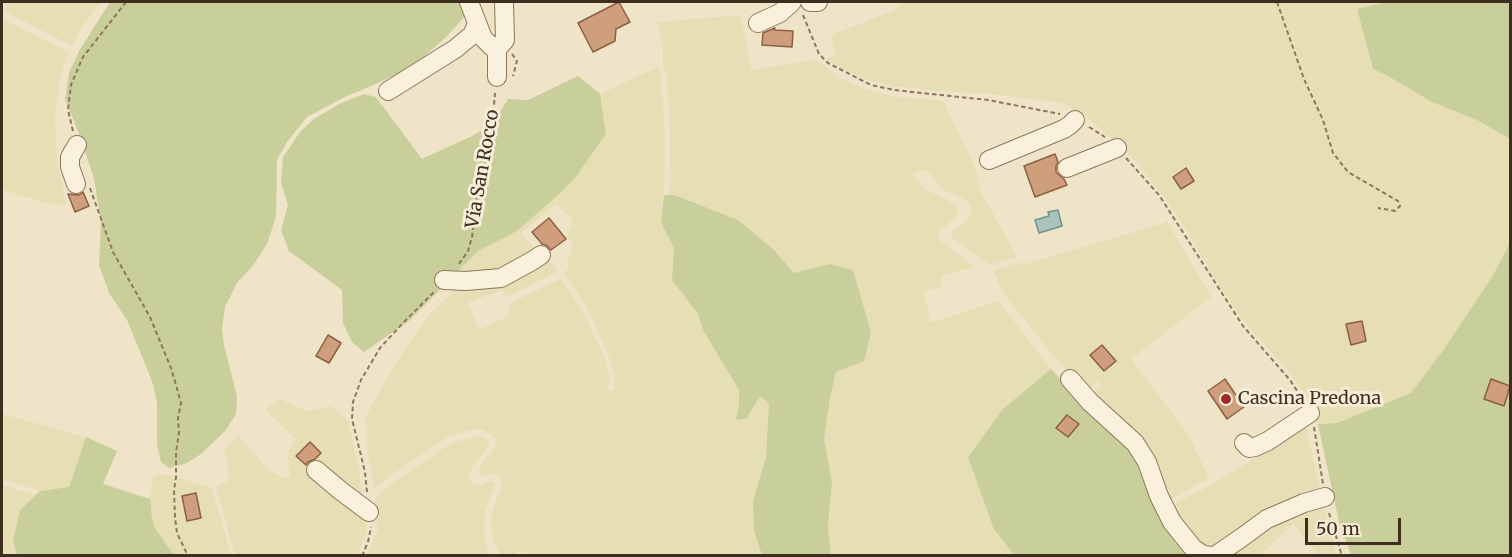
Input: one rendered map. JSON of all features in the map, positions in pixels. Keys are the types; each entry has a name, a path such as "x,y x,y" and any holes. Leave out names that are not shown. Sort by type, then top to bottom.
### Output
{"street":[{"path":"469,2 483,38 497,49 505,76"},
{"path":"497,49 505,40 504,2"},
{"path":"759,23 801,5 818,2"},
{"path":"388,91 455,49 472,35 477,24"},
{"path":"989,160 1064,129 1075,120"},
{"path":"77,145 70,157 70,167 82,183"},
{"path":"1067,168 1117,148"},
{"path":"443,282 501,278 541,255"},
{"path":"1070,379 1090,402 1135,443 1147,462 1159,496 1172,522 1193,548 1203,555 1213,555 1267,519 1304,503 1325,497"},
{"path":"1244,443 1249,448 1255,447 1310,413"},
{"path":"316,470 369,512"}],"path":[{"path":"77,145 68,110 71,85 83,57 126,2"},
{"path":"1277,2 1304,79 1323,120 1333,153 1348,172 1398,201 1400,206 1395,212 1378,208"},
{"path":"801,5 819,54 828,63 871,85 894,90 987,100 1065,115 1085,124 1117,148 1159,195 1243,326 1290,380 1305,403 1316,435 1325,497 1342,555"},
{"name":"Via San Rocco","path":"362,555 368,542 371,525 365,471 352,419 353,402 380,348 443,282 468,251 477,197 488,159 505,76 517,61"},
{"path":"82,183 113,252 150,317 176,385 181,403 174,490 175,517 177,533 188,555"}],"shaded area":[{"path":"2,2 101,2 81,28 72,46 2,10"},
{"path":"903,2 1387,2 1357,10 1373,69 1432,102 1479,121 1510,139 1510,243 1492,277 1444,349 1411,393 1337,423 1318,424 1306,395 1242,319 1221,289 1177,215 1137,162 1086,116 1062,103 991,94 891,86 851,73 826,59 835,55 831,35 895,10"},
{"path":"741,15 751,70 816,60 840,78 867,90 891,96 943,101 976,169 979,188 1017,257 990,265 951,237 953,231 967,221 972,211 968,201 945,191 926,170 912,174 924,188 954,204 959,213 939,231 937,238 974,267 941,276 942,287 924,291 931,323 996,301 1051,369 1004,408 994,529 1014,555 831,555 828,525 832,482 824,439 830,398 836,372 863,361 871,332 853,270 830,264 794,273 772,248 738,220 676,195 670,195 669,105 663,65 663,47 657,22"},
{"path":"2,19 68,52 60,79 55,117 57,161 66,205 42,202 3,190 2,192"},
{"path":"658,67 661,76 665,136 661,223 674,248 672,280 698,314 703,330 739,390 736,419 747,418 760,395 769,403 766,457 753,501 754,532 762,555 534,556 519,551 514,555 500,555 493,539 491,524 492,511 502,485 501,478 495,474 479,475 480,466 495,447 495,437 484,430 475,429 446,437 374,489 367,448 366,416 409,343 430,314 457,287 467,284 495,283 544,257 554,265 557,272 507,297 502,290 468,303 479,330 509,316 512,302 561,279 583,311 604,356 610,378 608,390 613,391 615,377 607,351 585,304 564,274 569,267 568,258 573,244 567,236 573,220 556,204 521,233 538,252 528,260 493,275 468,277 458,271 478,251 517,231 576,177 606,134 600,94"},
{"path":"1167,221 1211,297 1131,359 1188,434 1209,478 1169,500 1092,394 1101,384 1098,381 1088,391 1053,355 1004,294 993,271 1020,262 1022,265"},
{"path":"280,399 307,411 331,406 348,420 359,471 367,531 357,555 238,555 234,552 216,487 229,480 225,448 238,436 270,471 284,478 290,475 287,452 296,440 265,409"},
{"path":"2,414 86,437 69,487 40,491 2,479"},
{"path":"1306,427 1320,491 1212,549 1199,544 1171,506 1211,485"},
{"path":"479,436 487,439 488,448 472,467 470,479 476,485 489,481 495,485 485,511 484,528 489,555 366,556 378,530 375,500 386,488 451,443"},
{"path":"166,474 212,488 231,555 174,555 155,528 150,499 153,476"},
{"path":"2,485 35,495 20,510 13,541 17,555 2,555"},
{"path":"1322,501 1337,555 1319,555 1293,524 1262,553 1264,555 1229,556 1269,525"}],"green space":[{"path":"110,2 478,2 445,38 421,59 401,72 307,117 287,142 277,160 276,217 267,244 254,264 237,283 225,307 222,328 237,396 236,414 226,430 201,454 187,463 169,468 161,462 157,445 157,402 152,381 127,320 109,293 99,265 101,222 94,179 65,99 69,73 79,51"},
{"path":"1387,2 1510,2 1510,139 1479,121 1432,102 1373,69 1357,9"},
{"path":"578,76 600,94 606,134 576,177 517,231 478,251 410,320 364,352 352,342 343,323 342,290 289,251 281,230 288,205 281,183 283,157 300,132 314,119 339,104 364,94 376,97 422,159 493,124 508,99 528,100"},
{"path":"664,195 675,195 738,220 772,248 794,273 830,264 853,270 871,332 864,361 836,372 830,398 824,439 832,482 828,525 831,555 762,555 754,532 753,501 766,457 769,403 760,396 747,418 736,420 739,390 703,330 698,314 672,280 674,248 661,223"},
{"path":"1510,243 1510,555 1351,555 1339,522 1318,424 1337,423 1411,393 1444,349 1492,277"},
{"path":"1051,369 1121,440 1192,555 1014,555 994,529 968,457 1004,408"},
{"path":"86,437 117,451 103,484 150,499 155,528 174,555 17,555 13,541 20,510 40,491 69,487"}],"water":[{"path":"1058,210 1062,226 1039,233 1035,220 1049,216 1048,212"}],"building":[{"path":"619,2 630,22 616,29 615,41 593,52 578,23"},
{"path":"775,28 774,30 793,31 792,47 762,45 763,33"},
{"path":"1055,154 1058,162 1056,172 1067,185 1035,197 1024,166"},
{"path":"1186,168 1194,181 1181,189 1173,177"},
{"path":"83,192 89,206 75,212 68,194 79,195"},
{"path":"549,218 566,239 551,250 542,244 532,232"},
{"path":"1362,321 1366,341 1351,345 1346,324"},
{"path":"328,335 341,343 329,363 316,356"},
{"path":"1102,345 1116,361 1104,371 1090,355"},
{"name":"Cascina Predona","path":"1225,379 1244,407 1227,419 1208,391"},
{"path":"1491,379 1510,386 1504,406 1484,399"},
{"path":"1067,415 1079,424 1068,437 1056,428"},
{"path":"310,442 321,453 306,465 296,456"},
{"path":"196,493 201,518 187,521 182,496"}],"place":[{"name":"Cascina Predona","path":"1226,399"}]}
